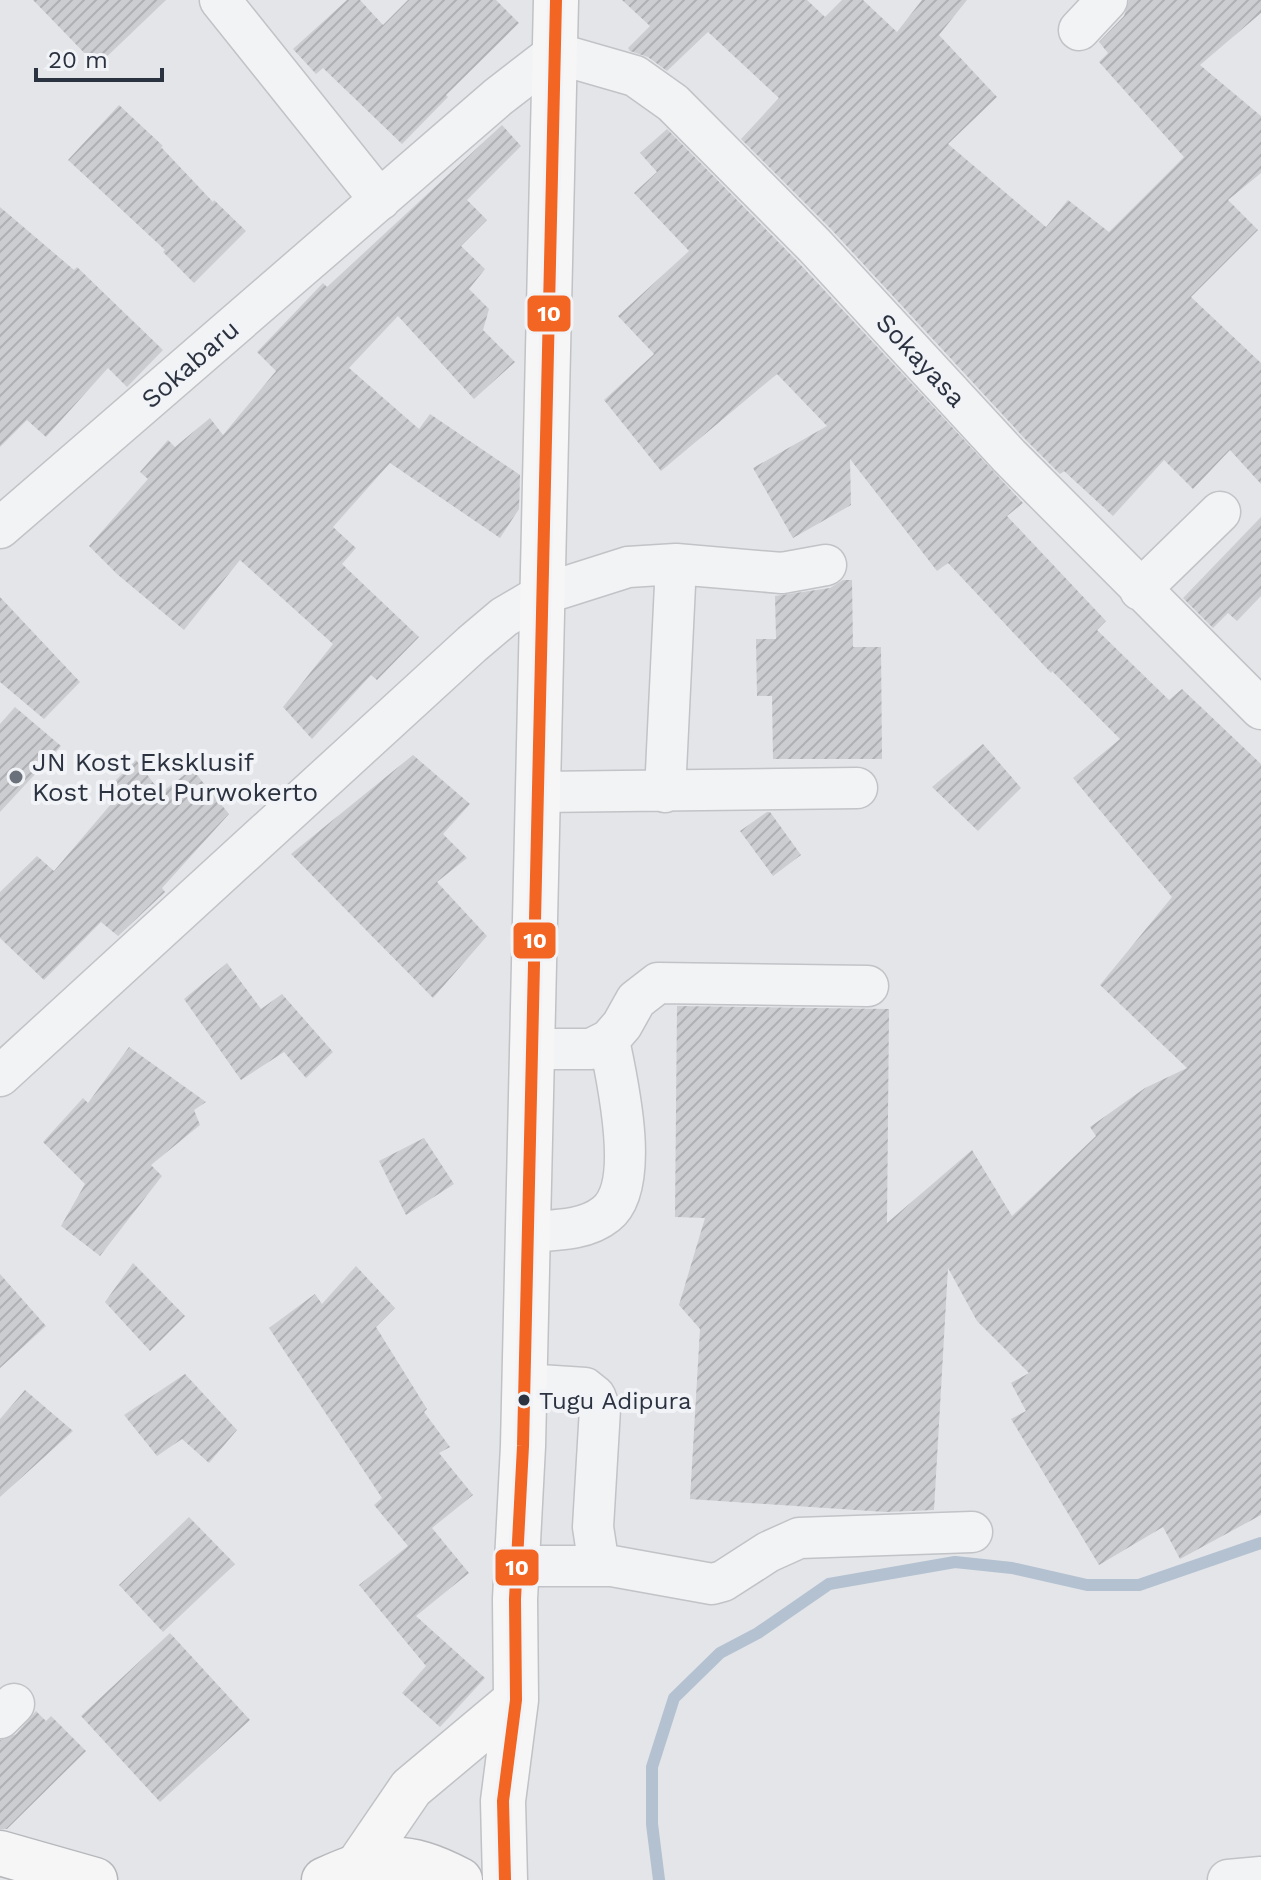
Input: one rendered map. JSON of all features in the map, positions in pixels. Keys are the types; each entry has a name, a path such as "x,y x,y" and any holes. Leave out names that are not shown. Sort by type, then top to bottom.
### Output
{"main road":[{"path":"505,1880 503,1801 516,1700 516,1566 540,792 556,0"},
{"path":"342,1872 411,1788 516,1700"},
{"path":"0,1853 95,1880"},
{"path":"342,1872 396,1859 432,1866 460,1880"}],"street":[{"path":"220,0 380,200"},
{"path":"1079,30 1107,0"},
{"name":"Sokabaru","path":"0,528 498,97 555,53"},
{"name":"Sokayasa","path":"555,53 635,76 673,103 814,245 1009,456 1261,709"},
{"path":"1140,590 1220,512"},
{"path":"665,792 676,564"},
{"path":"0,1076 504,617 543,594 628,567 676,564 782,573 826,565"},
{"path":"540,792 857,788"},
{"path":"533,1049 591,1049 609,1040 636,1000 658,983 868,986"},
{"path":"528,1232 571,1229 606,1214 619,1197 625,1162 621,1098 609,1040"},
{"path":"524,1384 585,1388 595,1396 600,1409 593,1527 599,1566"},
{"path":"516,1566 612,1566 712,1584 723,1581 768,1552 799,1538 972,1532"},
{"path":"1228,1880 1261,1877"}],"building":[{"path":"33,0 166,0 97,66"},
{"path":"347,0 360,0 383,25 408,0 496,0 519,23 446,95 448,97 402,144 323,68 316,74 293,49"},
{"path":"622,0 807,0 825,17 842,0 863,0 897,32 922,0 967,0 939,35 997,97 948,144 1046,227 1068,200 1109,232 1184,157 1099,62 1108,53 1099,42 1124,16 1129,0 1261,0 1261,13 1200,65 1261,116 1261,173 1228,200 1258,230 1191,297 1261,363 1261,484 1230,450 1193,489 1164,460 1113,516 1064,471 1060,474 1026,440 831,229 741,139 779,98 708,32 667,71 648,57 630,51 628,48 650,26"},
{"path":"119,105 163,146 213,202 246,231 194,283 163,252 165,250 68,160"},
{"path":"502,125 521,146 467,200 487,220 461,246 485,269 469,289 489,309 483,330 515,362 474,399 398,316 349,368 419,429 430,414 520,475 519,509 500,538 390,463 333,527 356,548 342,564 419,637 377,680 371,675 312,739 283,707 333,644 240,560 184,630 117,574 89,546 148,479 140,472 168,440 175,447 210,418 223,435 276,371 257,352 323,283 327,287"},
{"path":"667,129 797,261 1023,503 1007,516 1106,621 1097,630 1169,700 1182,689 1261,764 1261,1515 1180,1559 1163,1527 1099,1565 1011,1419 1026,1411 1011,1383 1029,1373 977,1321 948,1268 934,1510 886,1512 690,1499 700,1329 679,1305 705,1218 675,1217 677,1006 889,1009 887,1223 972,1150 1012,1216 1096,1136 1090,1127 1145,1088 1187,1068 1100,985 1172,897 1073,778 1120,739 1051,673 948,563 937,571 850,459 851,505 793,538 753,468 827,426 777,374 661,471 604,400 654,354 618,316 689,251 634,193 657,172 640,153"},
{"path":"0,207 74,270 77,267 163,350 127,387 108,368 46,437 27,420 0,447"},
{"path":"1261,517 1261,596 1237,621 1228,613 1213,628 1183,598"},
{"path":"843,580 852,580 853,647 881,647 882,759 773,759 772,696 757,696 756,639 776,639 775,596 830,588"},
{"path":"0,597 80,682 44,719 0,682"},
{"name":"JN Kost Eksklusif Kost Hotel Purwokerto","path":"15,707 61,746 0,812 0,724"},
{"path":"983,744 1021,788 978,831 932,787"},
{"path":"413,755 470,804 443,834 467,858 437,882 487,936 433,998 291,854"},
{"path":"136,760 161,793 192,769 229,814 162,888 165,892 118,936 101,922 44,980 0,938 0,892 37,856 54,871 117,797 108,788"},
{"path":"767,812 801,855 773,876 740,831"},
{"path":"227,963 261,1009 282,994 333,1052 306,1078 284,1052 241,1080 184,999"},
{"path":"129,1047 206,1102 194,1110 200,1125 151,1165 162,1176 100,1256 61,1226 85,1184 43,1142 83,1098 88,1103"},
{"path":"424,1138 454,1184 406,1215 379,1161"},
{"path":"133,1263 185,1316 150,1351 105,1302"},
{"path":"356,1266 395,1308 376,1327 427,1409 424,1412 450,1447 439,1453 473,1495 432,1528 469,1573 416,1616 485,1678 440,1727 402,1693 426,1666 359,1585 408,1546 374,1505 382,1498 269,1328 315,1294 322,1304"},
{"path":"0,1274 46,1326 0,1368"},
{"path":"185,1374 237,1430 209,1463 182,1439 157,1456 124,1415"},
{"path":"25,1390 73,1431 0,1497 0,1419"},
{"path":"189,1517 235,1564 163,1632 119,1585"},
{"path":"170,1633 250,1720 160,1802 81,1716"},
{"path":"36,1711 46,1721 51,1716 86,1751 7,1829 0,1829 0,1740 16,1734"}],"waterway":[{"path":"659,1880 652,1824 652,1767 674,1698 720,1653 758,1633 829,1584 955,1562 1012,1568 1087,1585 1139,1585 1261,1543"}],"transit line":[{"name":"10","path":"505,1880 503,1801 516,1700 515,1599 523,1446 556,0"}],"place":[{"name":"JN Kost Eksklusif Kost Hotel Purwokerto","path":"16,777"},
{"name":"Tugu Adipura","path":"524,1400"}]}
